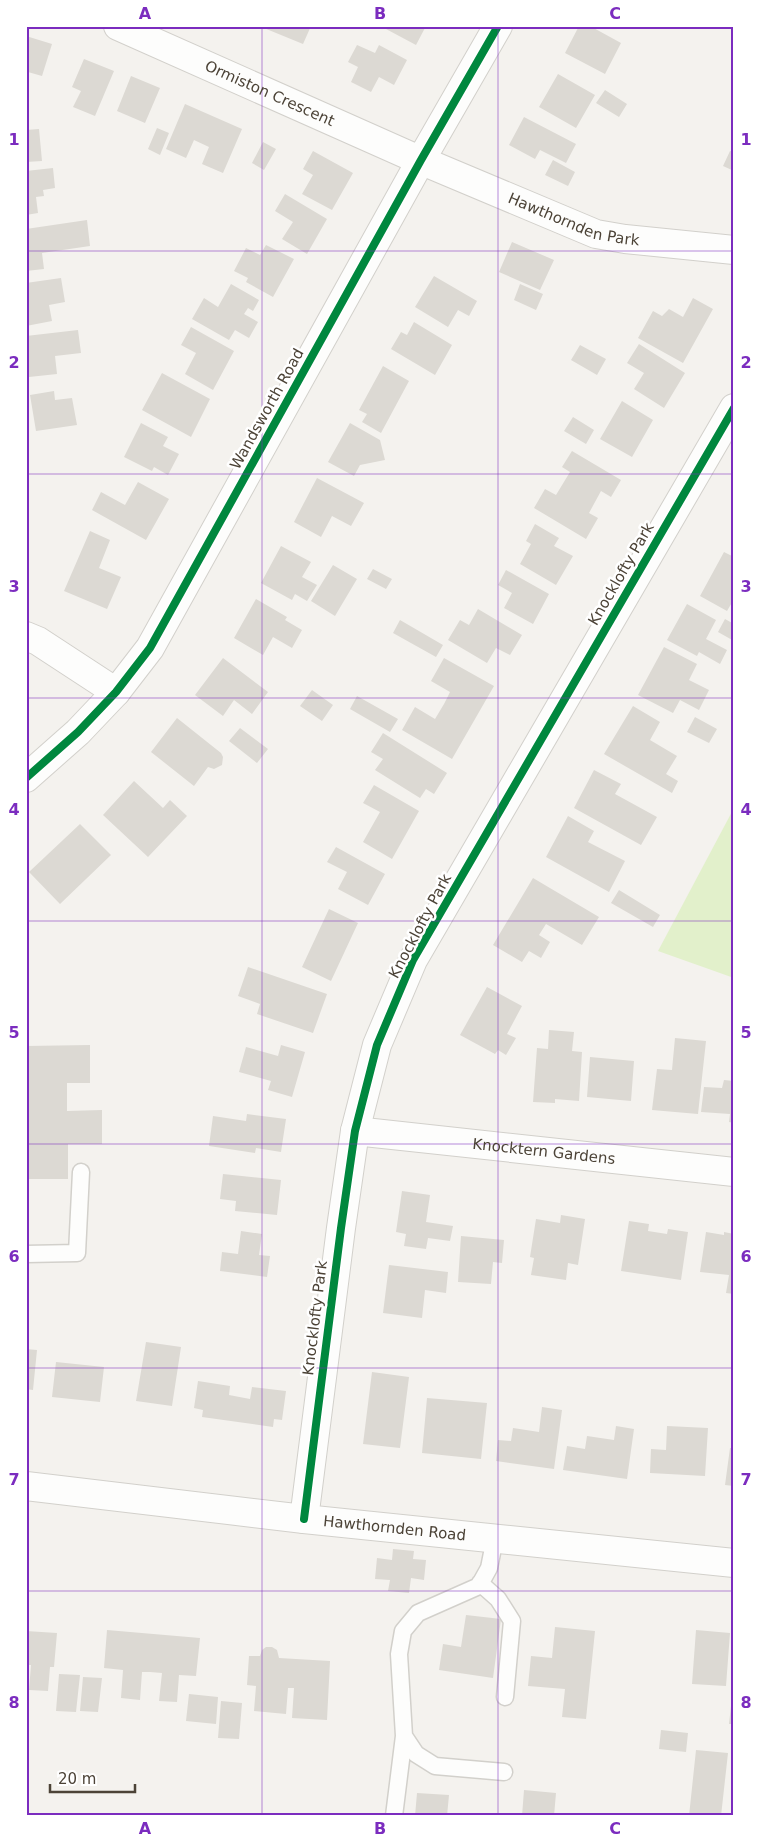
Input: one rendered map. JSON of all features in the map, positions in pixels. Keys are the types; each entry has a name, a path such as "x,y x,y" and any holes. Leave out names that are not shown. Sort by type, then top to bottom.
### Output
{"street":[{"name":"Ormiston Crescent","path":"118,26 421,160"},
{"name":"Wandsworth Road","path":"26,778 78,732 116,692 150,648 421,160 498,26"},
{"name":"Hawthornden Park","path":"421,160 596,234 625,239 734,250"},
{"name":"Knocklofty Park","path":"304,1518 355,1131 377,1044 413,960 734,408"},
{"path":"26,636 38,641 116,692"},
{"name":"Knocktern Gardens","path":"355,1131 734,1172"},
{"name":"Hawthornden Road","path":"26,1486 304,1518 734,1562"}],"lane":[{"path":"26,1254 77,1253 81,1172"},
{"path":"394,1816 404,1736 400,1654 403,1631 418,1613 479,1586 489,1568 495,1538"},
{"path":"480,1583 498,1599 512,1621 505,1697"},
{"path":"404,1736 416,1754 435,1766 504,1772"}],"green space":[{"path":"734,808 734,978 658,951"}],"building":[{"path":"259,26 311,26 303,44"},
{"path":"388,26 426,26 416,45 386,29"},
{"path":"579,26 590,26 621,43 605,74 565,53"},
{"path":"26,36 52,44 42,76 28,72 26,76"},
{"path":"357,45 375,53 379,45 407,60 394,85 379,77 371,92 351,82 358,67 348,62"},
{"path":"84,59 114,71 95,116 73,107 81,91 72,87"},
{"path":"558,74 595,95 576,128 539,107"},
{"path":"131,76 160,88 145,123 117,111"},
{"path":"605,90 627,104 619,117 596,103"},
{"path":"185,104 242,129 223,173 202,164 209,147 194,140 186,158 166,149"},
{"path":"524,117 576,144 566,163 540,150 535,159 509,145"},
{"path":"157,128 169,133 160,155 148,149"},
{"path":"39,129 42,161 26,162 26,130"},
{"path":"263,142 276,149 264,170 252,163"},
{"path":"313,151 353,173 332,210 302,194 313,175 303,169"},
{"path":"730,151 734,152 734,171 723,166"},
{"path":"553,160 575,172 568,186 545,175"},
{"path":"53,168 55,188 43,190 44,196 36,197 38,213 26,215 26,171"},
{"path":"285,194 327,219 307,254 282,239 293,222 275,211"},
{"path":"87,220 90,246 42,253 44,269 26,271 26,229"},
{"path":"512,242 554,260 540,290 499,272"},
{"path":"266,245 294,259 273,297 246,282 248,278 234,271 246,248 260,255"},
{"path":"434,276 477,301 469,316 458,310 448,327 415,307"},
{"path":"61,278 65,302 49,305 52,321 26,326 26,283"},
{"path":"231,284 259,300 253,311 248,308 244,314 258,322 249,338 235,330 229,340 192,319 204,298 218,307"},
{"path":"520,284 543,294 536,310 514,300"},
{"path":"693,298 713,309 683,363 638,338 653,311 662,316 669,309 683,317"},
{"path":"414,322 452,345 435,375 391,349 401,332 407,335"},
{"path":"191,327 234,351 213,390 185,374 196,353 181,345"},
{"path":"78,330 81,353 55,356 57,374 29,377 26,336"},
{"path":"639,344 685,373 664,408 634,389 644,373 627,363"},
{"path":"580,345 606,359 597,375 571,360"},
{"path":"383,366 409,381 381,433 362,422 367,414 359,410"},
{"path":"162,373 210,399 191,437 142,410"},
{"path":"54,391 55,400 72,398 77,425 36,431 30,395"},
{"path":"622,401 653,420 632,457 600,439"},
{"path":"573,417 594,430 586,444 564,431"},
{"path":"141,423 168,437 163,446 179,454 168,475 154,467 152,471 124,457"},
{"path":"350,423 380,440 385,460 360,465 354,476 328,462"},
{"path":"572,451 621,480 611,497 601,491 589,513 598,518 586,539 534,508 545,489 556,495 570,472 562,467"},
{"path":"317,478 364,503 351,526 332,516 321,537 294,522"},
{"path":"138,482 169,499 146,540 92,510 101,492 125,505"},
{"path":"535,524 559,538 554,546 573,556 556,585 520,564 531,544 526,541"},
{"path":"90,531 110,540 99,568 121,577 107,609 64,591"},
{"path":"281,546 311,562 302,577 317,585 307,601 295,594 292,600 261,583"},
{"path":"724,552 734,557 734,599 727,611 700,596"},
{"path":"333,565 357,579 335,616 311,601"},
{"path":"373,569 392,579 386,589 367,579"},
{"path":"506,570 549,594 533,624 504,608 512,593 498,585"},
{"path":"256,599 287,617 285,620 302,630 292,648 273,637 263,655 234,638"},
{"path":"687,604 716,620 706,639 727,650 720,664 699,652 697,656 667,640"},
{"path":"478,609 522,635 510,655 496,648 487,663 448,640 460,620 469,625"},
{"path":"725,619 734,624 734,641 718,632"},
{"path":"400,620 443,645 436,657 393,633"},
{"path":"664,647 697,664 689,680 709,690 699,710 680,700 673,713 638,695"},
{"path":"223,658 268,692 252,714 234,700 223,716 195,695"},
{"path":"444,658 494,686 452,759 402,730 415,707 435,719 444,704 450,692 431,681"},
{"path":"312,690 333,705 322,721 300,706"},
{"path":"357,696 398,719 390,732 350,709"},
{"path":"633,706 660,722 650,740 677,756 666,774 678,781 672,793 604,754"},
{"path":"695,717 717,729 709,743 687,732"},
{"path":"177,718 221,753 223,757 222,765 214,769 208,767 194,786 151,752"},
{"path":"240,728 268,749 257,763 229,741"},
{"path":"383,733 447,773 434,794 426,789 420,798 375,770 383,759 371,752"},
{"path":"594,770 621,784 615,794 657,817 641,845 574,808"},
{"path":"134,781 163,808 170,800 187,816 148,857 103,815"},
{"path":"374,785 419,811 392,859 363,842 380,812 363,803"},
{"path":"568,816 594,831 588,842 625,861 609,892 546,857"},
{"path":"80,824 111,855 60,904 29,872"},
{"path":"336,847 385,874 368,905 338,889 347,872 327,862"},
{"path":"533,878 599,917 582,945 546,924 539,935 550,942 541,958 529,951 522,962 493,945"},
{"path":"619,890 660,915 653,927 611,903"},
{"path":"329,909 358,923 331,981 302,967"},
{"path":"248,967 327,994 313,1033 257,1014 260,1004 238,996"},
{"path":"487,987 522,1006 507,1034 516,1038 506,1055 498,1050 495,1054 460,1035"},
{"path":"549,1030 574,1032 572,1051 582,1052 579,1101 555,1099 555,1103 533,1102 537,1048 548,1049"},
{"path":"675,1038 706,1041 698,1114 652,1110 657,1069 672,1070"},
{"path":"90,1045 90,1083 67,1083 67,1111 102,1110 102,1144 68,1144 68,1179 26,1179 26,1046"},
{"path":"281,1045 305,1052 292,1097 268,1090 271,1081 239,1072 246,1047 278,1056"},
{"path":"590,1057 634,1061 631,1101 587,1097"},
{"path":"724,1080 734,1081 734,1123 729,1122 730,1114 701,1112 704,1087 722,1088"},
{"path":"247,1114 286,1119 281,1152 256,1148 255,1153 209,1146 213,1116 246,1121"},
{"path":"223,1174 281,1180 277,1215 235,1211 236,1201 220,1199"},
{"path":"402,1191 430,1195 426,1222 453,1226 450,1241 428,1238 426,1249 404,1246 406,1234 396,1232"},
{"path":"561,1215 585,1219 578,1265 568,1263 566,1280 531,1275 534,1258 530,1257 536,1219 560,1223"},
{"path":"629,1221 649,1224 648,1231 667,1234 668,1229 688,1232 681,1280 621,1271"},
{"path":"241,1231 262,1234 259,1255 270,1256 267,1277 220,1271 222,1252 238,1254"},
{"path":"706,1232 724,1235 724,1232 734,1234 734,1294 726,1293 729,1275 700,1272"},
{"path":"461,1236 504,1240 502,1263 493,1262 491,1284 458,1282"},
{"path":"389,1265 448,1272 446,1293 425,1290 422,1318 383,1313"},
{"path":"146,1342 181,1347 172,1406 136,1401"},
{"path":"26,1349 37,1350 33,1390 26,1389"},
{"path":"56,1362 104,1367 100,1402 52,1397"},
{"path":"372,1372 409,1377 400,1448 363,1444"},
{"path":"198,1381 230,1386 229,1395 250,1399 252,1387 286,1391 282,1420 274,1419 273,1427 202,1417 203,1410 194,1408"},
{"path":"427,1398 487,1403 481,1459 422,1453"},
{"path":"542,1407 562,1410 554,1469 496,1461 498,1440 511,1441 513,1428 539,1432"},
{"path":"616,1426 634,1429 627,1479 563,1470 567,1446 585,1449 587,1436 614,1440"},
{"path":"667,1426 708,1428 705,1476 650,1473 651,1449 666,1450"},
{"path":"730,1448 734,1448 734,1486 725,1485"},
{"path":"393,1549 414,1551 413,1559 426,1560 424,1580 411,1578 409,1593 388,1591 390,1580 375,1579 377,1558 392,1560"},
{"path":"466,1615 501,1619 493,1678 439,1670 443,1644 461,1647"},
{"path":"555,1627 595,1631 586,1719 562,1717 565,1689 528,1686 531,1656 552,1658"},
{"path":"107,1630 200,1638 196,1676 179,1675 177,1702 159,1701 162,1673 150,1672 142,1672 140,1700 121,1698 123,1670 104,1668"},
{"path":"696,1630 730,1633 726,1686 692,1684"},
{"path":"26,1631 57,1633 54,1667 50,1667 48,1691 29,1690 31,1665 26,1665"},
{"path":"266,1647 272,1647 277,1650 279,1658 330,1661 327,1720 292,1718 294,1688 288,1688 286,1714 254,1711 256,1686 247,1685 249,1656 260,1656 262,1650"},
{"path":"59,1674 80,1675 76,1712 56,1711"},
{"path":"83,1677 102,1678 98,1712 80,1711"},
{"path":"189,1694 218,1697 216,1724 186,1721"},
{"path":"732,1697 734,1697 734,1724 729,1724"},
{"path":"221,1701 242,1703 239,1739 218,1738"},
{"path":"661,1730 688,1733 686,1752 659,1749"},
{"path":"696,1750 728,1753 721,1816 689,1816"},
{"path":"524,1790 556,1793 554,1816 522,1816"},
{"path":"417,1793 449,1795 447,1816 415,1816"}],"cycle path":[{"path":"26,778 78,732 116,692 150,648 421,160 498,26"},
{"path":"304,1519 355,1131 377,1045 413,960 734,408"}]}
